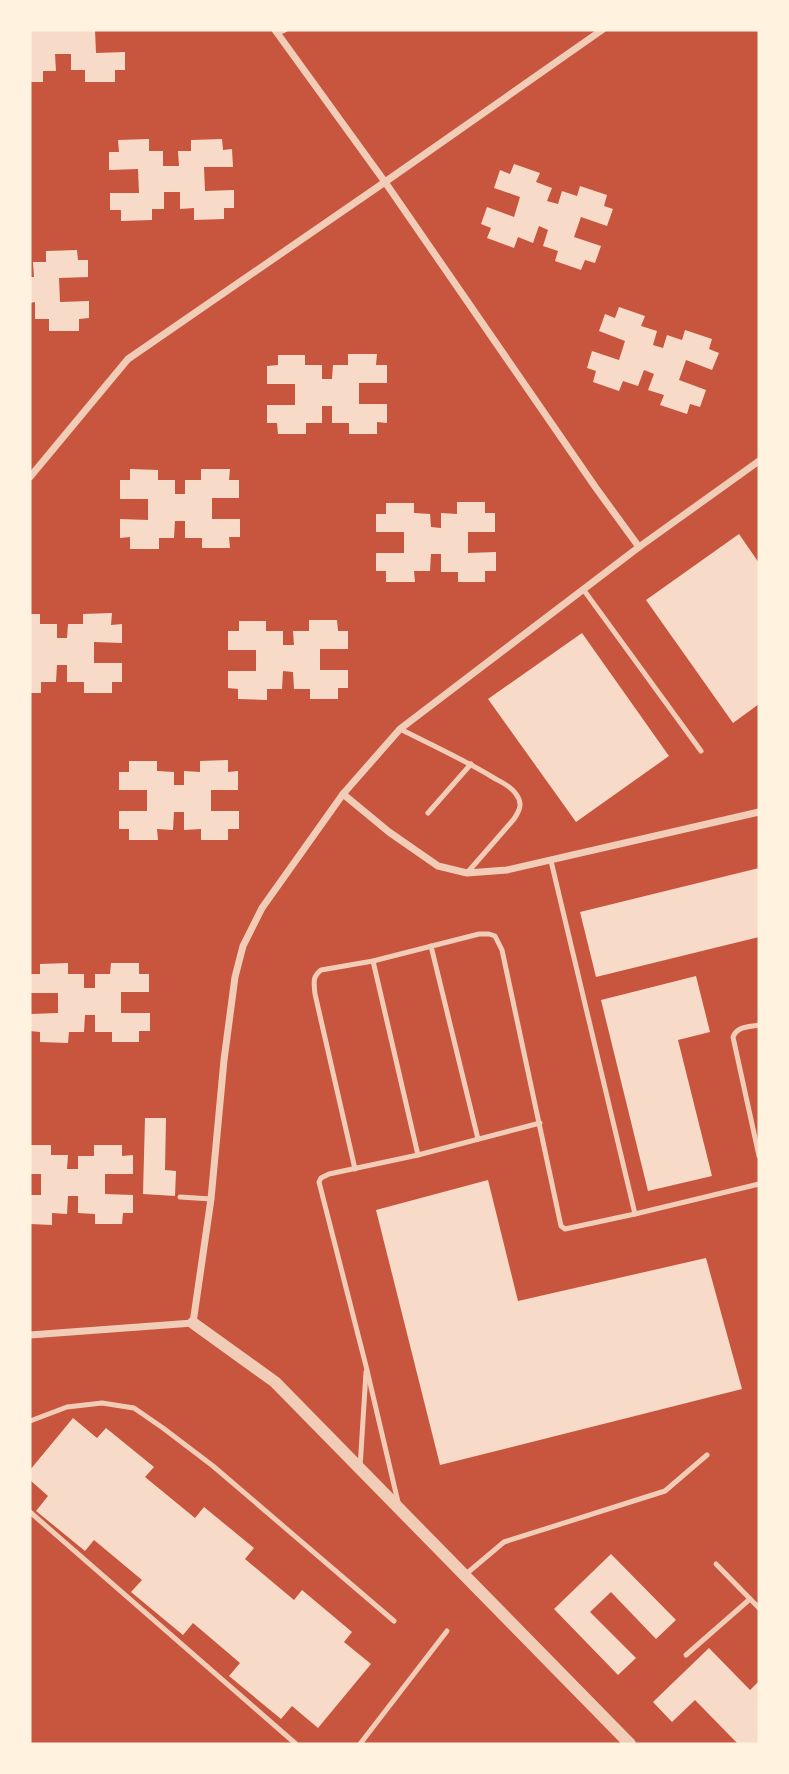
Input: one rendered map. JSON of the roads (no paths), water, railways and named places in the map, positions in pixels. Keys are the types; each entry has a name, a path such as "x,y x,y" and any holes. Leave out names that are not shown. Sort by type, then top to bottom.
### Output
{"street":[{"path":"30,477 128,359 603,30"},
{"path":"279,31 639,547"},
{"path":"193,1323 211,1199 235,977 243,946 262,908 343,794 400,729 639,547 759,461"},
{"path":"343,794 389,832 438,866 467,873 507,870 551,861 759,812"},
{"path":"30,1335 193,1323 275,1382 630,1744"}],"lane":[{"path":"583,589 701,751"},
{"path":"400,729 471,764 517,794 521,803 520,811 467,873"},
{"path":"428,813 471,764"},
{"path":"551,861 635,1214"},
{"path":"355,1169 315,994 314,979 321,970 373,961 488,934 495,936 502,950 561,1226 565,1229 759,1184"},
{"path":"431,946 478,1139"},
{"path":"373,961 418,1155"},
{"path":"759,1025 740,1028 735,1031 733,1037 759,1156"},
{"path":"400,1511 318,1182 329,1174 540,1124"},
{"path":"180,1197 211,1199"},
{"path":"360,1469 366,1366"},
{"path":"30,1421 67,1407 102,1403 134,1408 213,1466 394,1621"},
{"path":"463,1576 504,1542 666,1490 707,1455"},
{"path":"30,1512 296,1744"},
{"path":"716,1563 759,1608"},
{"path":"686,1655 750,1598"},
{"path":"360,1744 447,1631"}]}
